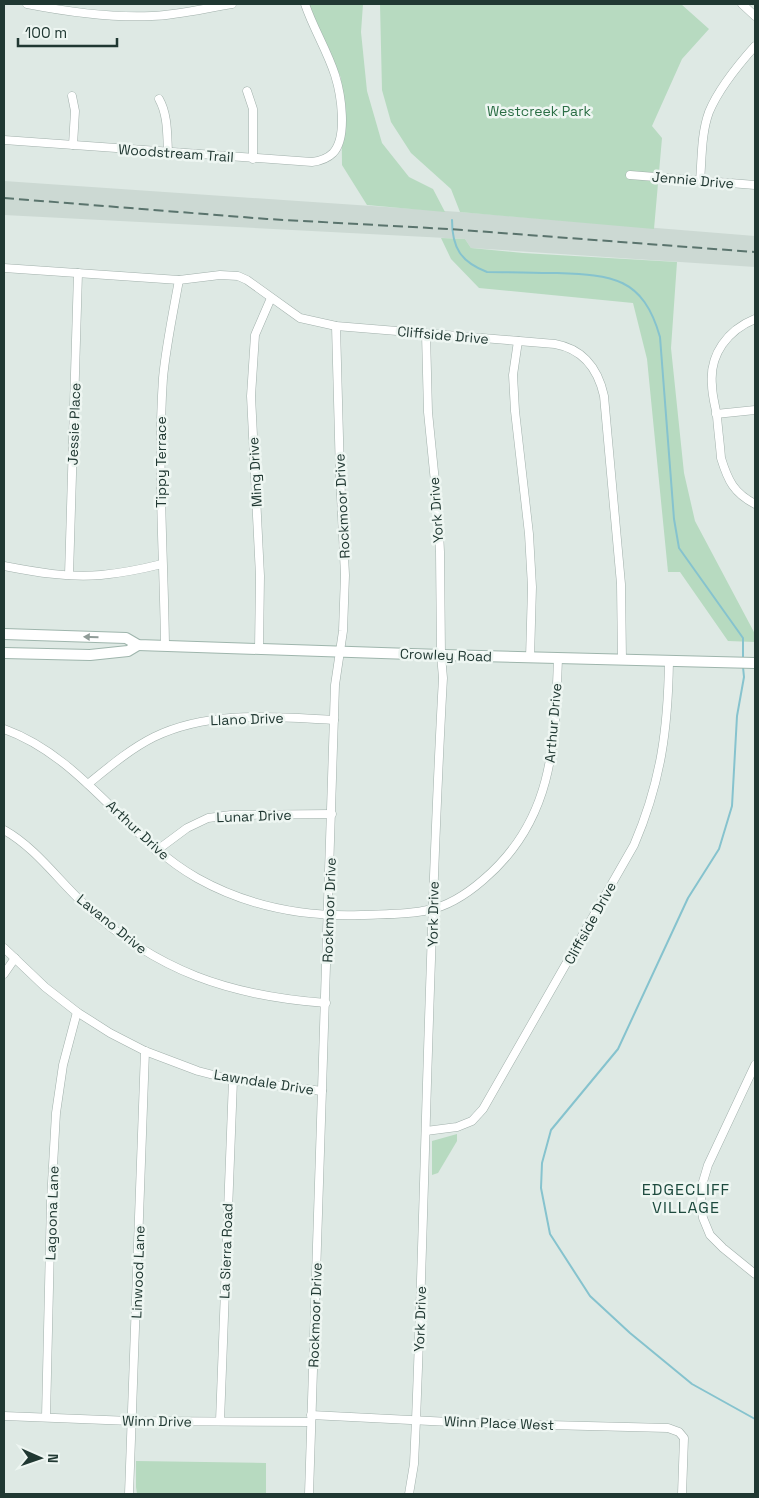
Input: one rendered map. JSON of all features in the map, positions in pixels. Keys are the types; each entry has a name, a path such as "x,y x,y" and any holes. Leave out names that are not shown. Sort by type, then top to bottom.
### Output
{"main road":[{"name":"Crowley Road","path":"4,634 126,638 138,645 441,656 755,663"},
{"name":"Crowley Road","path":"4,653 90,655 128,651 138,645"}],"street":[{"path":"27,4 114,16 168,14 232,4"},
{"name":"Woodstream Trail","path":"4,140 312,162 327,157 333,153 339,142 342,122 337,82 305,4"},
{"path":"742,4 755,16"},
{"path":"700,181 703,140 709,112 736,69 755,46"},
{"path":"246,91 253,109 253,158"},
{"path":"72,96 75,111 73,145"},
{"path":"159,98 163,106 166,122 168,152"},
{"name":"Jennie Drive","path":"630,175 755,185"},
{"name":"Cliffside Drive","path":"4,268 179,280 220,275 238,276 247,280 300,318 336,326 555,344 572,348 588,361 595,370 601,385 612,477 621,584 622,660"},
{"name":"Jessie Place","path":"69,575 78,273"},
{"name":"Tippy Terrace","path":"165,646 160,491 163,376 179,280"},
{"name":"Ming Drive","path":"259,649 260,576 251,396 255,335 271,298"},
{"path":"755,319 739,326 727,336 713,369 711,384 724,469 736,492 755,504"},
{"name":"Rockmoor Drive","path":"309,1494 335,685 343,631 345,576 336,326"},
{"name":"York Drive","path":"409,1494 414,1464 416,1420 436,813 443,678 440,552 428,412 426,334"},
{"path":"518,341 513,375 515,412 529,534 532,586 530,658"},
{"path":"716,414 755,410"},
{"path":"4,566 38,572 99,576 162,564"},
{"name":"Arthur Drive","path":"4,728 30,740 60,760 88,784 156,850 198,878 247,901 282,910 329,914 410,913 433,909 453,901 471,890 510,852 532,816 544,785 554,744 558,658"},
{"name":"Cliffside Drive","path":"426,1131 457,1127 472,1121 483,1109 634,845 650,804 661,762 668,707 669,661"},
{"name":"Llano Drive","path":"88,784 128,753 153,738 171,730 202,721 237,717 334,720"},
{"name":"Lunar Drive","path":"156,850 187,828 208,818 231,815 332,814"},
{"name":"Lavano Drive","path":"4,830 37,856 84,905 108,925 153,957 216,984 242,992 289,1000 326,1003"},
{"name":"Lawndale Drive","path":"4,948 45,987 77,1012 110,1033 146,1050 198,1071 234,1080 322,1091"},
{"path":"4,974 15,958"},
{"name":"Lagoona Lane","path":"46,1417 51,1201 56,1113 63,1065 77,1012"},
{"name":"Linwood Lane","path":"129,1494 146,1050"},
{"path":"755,1065 706,1171 702,1185 701,1203 703,1218 710,1235 755,1274"},
{"name":"La Sierra Road","path":"220,1421 234,1080"},
{"name":"Winn Drive","path":"4,1416 131,1421 311,1418"},
{"name":"Winn Place West","path":"311,1418 668,1428 679,1432 684,1438 682,1494"}],"shaded area":[{"path":"4,181 460,212 755,236 755,267 471,248 465,239 4,215"}],"green space":[{"path":"309,4 363,4 361,32 367,91 382,143 409,177 433,189 445,212 367,205 342,165 341,78 311,20"},
{"name":"Westcreek Park","path":"380,4 681,4 709,29 682,59 652,126 662,138 654,229 460,212 451,189 411,153 391,122 382,90"},
{"path":"441,238 465,239 471,248 677,262 671,348 684,473 695,521 755,634 755,642 728,641 680,572 668,572 647,359 633,303 479,288 451,259"},
{"path":"457,1134 457,1141 438,1173 432,1175 432,1141"},
{"path":"136,1461 266,1463 266,1494 137,1494"}],"waterway":[{"path":"452,220 452,230 456,246 464,259 487,272 594,275 623,283 644,302 653,317 660,337 674,519 679,548 743,638 743,659"},
{"path":"743,667 744,677 737,716 732,806 719,849 688,898 618,1049 551,1130 542,1163 541,1188 550,1234 590,1296 630,1333 692,1384 755,1419"}],"railway":[{"path":"4,198 267,219 448,229 755,252"}],"district":[{"name":"EDGECLIFF VILLAGE","path":"686,1198"}]}
